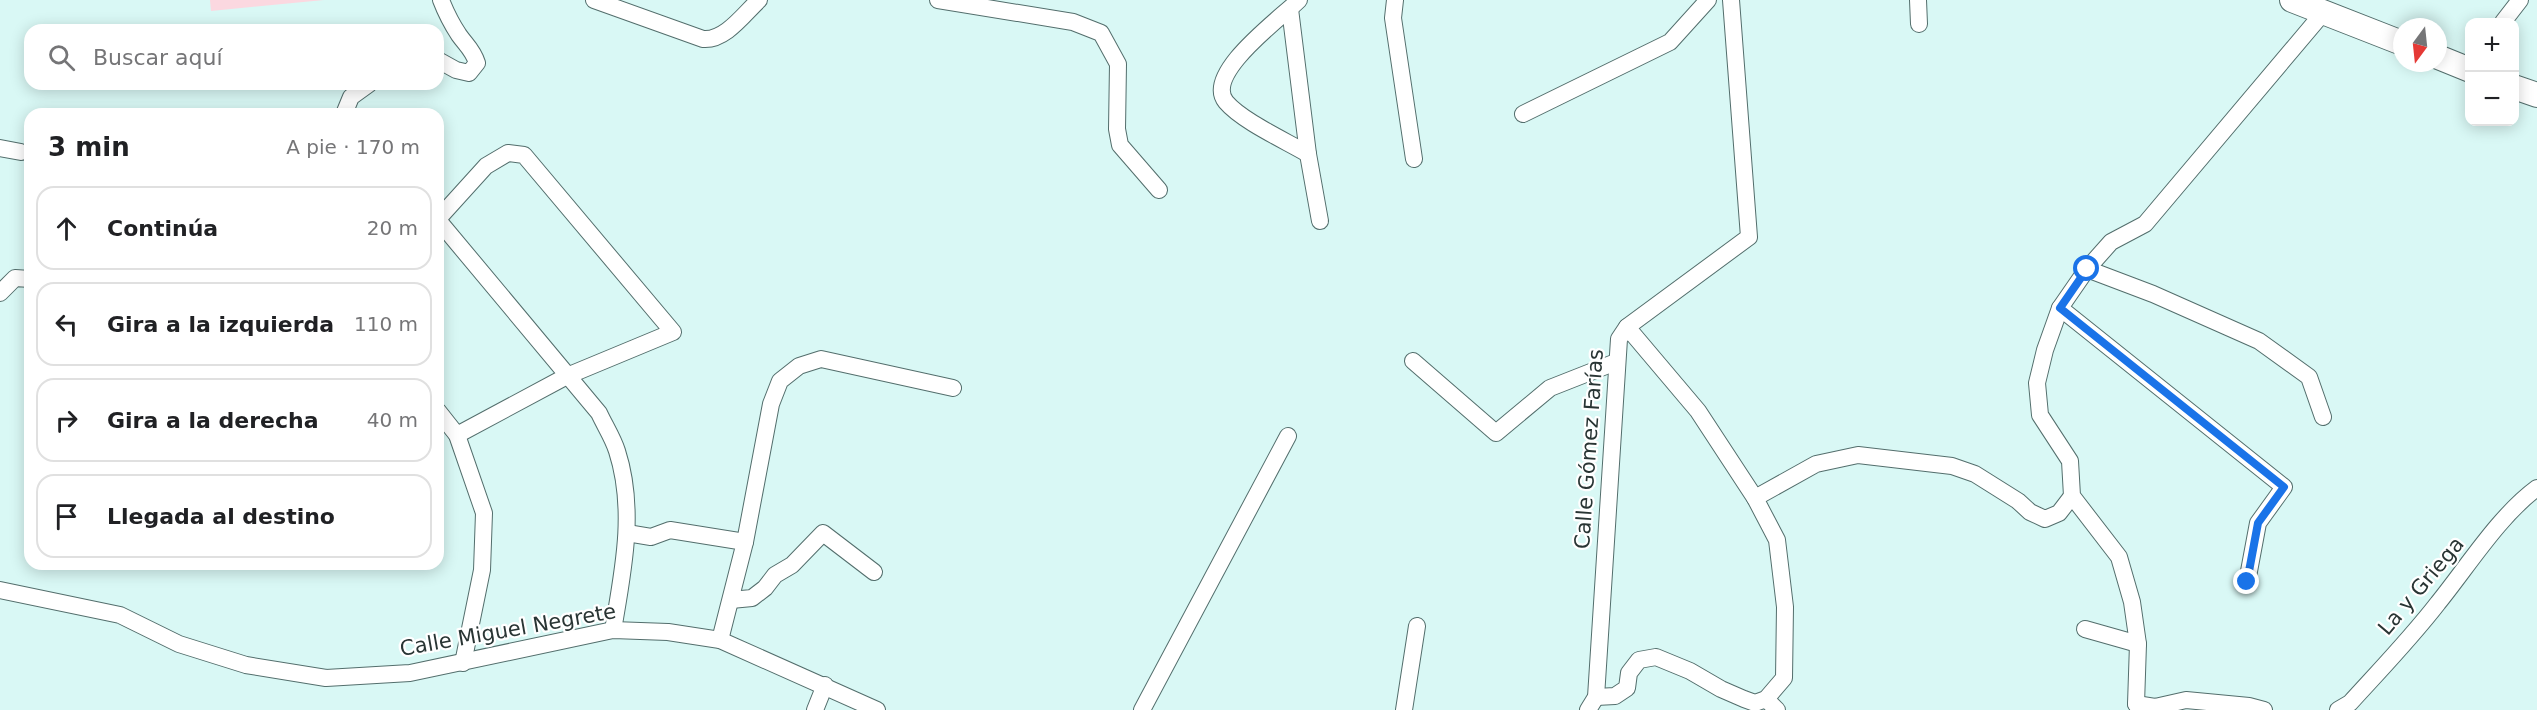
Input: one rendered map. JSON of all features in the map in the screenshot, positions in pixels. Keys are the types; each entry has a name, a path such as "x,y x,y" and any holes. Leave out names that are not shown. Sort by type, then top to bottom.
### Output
{"street":[{"path":"441,0 460,37 473,50 477,63 469,72 456,70 444,63"},
{"path":"594,0 703,39 712,40 721,36 759,0"},
{"path":"939,0 1073,22 1101,33 1118,64 1117,129 1120,145 1159,190"},
{"path":"1395,0 1393,18 1414,159"},
{"path":"1523,114 1670,42 1708,0"},
{"name":"Calle Gómez Farías","path":"1592,704 1619,339 1627,327 1749,237 1731,0"},
{"path":"1918,0 1919,24"},
{"path":"2292,0 2393,40"},
{"path":"2506,18 2520,0"},
{"path":"1295,4 1308,154 1320,221"},
{"path":"1295,4 1236,59 1225,73 1221,88 1224,100 1235,111 1308,154"},
{"path":"2264,710 2249,706 2186,700 2155,707 2134,707 2138,644 2132,602 2119,557 2072,496 2070,461 2040,415 2037,383 2045,350 2060,308 2087,269 2111,242 2145,224 2323,13"},
{"path":"2447,60 2465,67"},
{"path":"2519,89 2537,95"},
{"path":"346,108 351,97 361,90"},
{"path":"0,148 21,152"},
{"path":"444,213 486,166 508,153 524,155 673,332 567,376 457,435"},
{"path":"444,227 599,413 617,450 626,492 627,533 624,567 613,630"},
{"path":"2087,269 2153,294 2259,341 2309,377 2323,417"},
{"path":"0,293 15,278 24,279"},
{"path":"2060,308 2284,487 2258,523 2247,582"},
{"path":"1592,704 1615,696 1627,688 1629,673 1639,660 1656,657 1690,671 1720,689 1755,703 1772,705 1784,678 1785,607 1777,540 1755,498 1698,411 1627,327"},
{"path":"720,640 745,542 771,404 780,381 799,366 821,359 953,388"},
{"path":"1413,361 1496,433 1550,388 1616,362"},
{"path":"444,419 457,435 484,513 482,570 463,663"},
{"path":"1142,710 1288,436"},
{"path":"1755,498 1816,464 1858,456 1952,466 1975,474 2018,501 2030,512 2045,519 2060,513 2072,496"},
{"name":"La y Griega","path":"2338,710 2350,703 2436,606 2495,531 2537,488"},
{"path":"627,533 651,537 670,530 745,542"},
{"path":"731,600 752,598 759,593 775,575 792,565 823,533 874,572"},
{"name":"Calle Miguel Negrete","path":"0,590 120,615 179,644 246,664 326,678 410,673 613,630 668,632 720,640 877,710"},
{"path":"1404,710 1417,626"},
{"path":"2085,629 2138,644"},
{"path":"815,710 825,685"}],"shaded area":[{"path":"210,0 324,0 211,11"}],"route":[{"path":"2087,269 2060,308 2284,487 2258,523 2247,582"}]}
